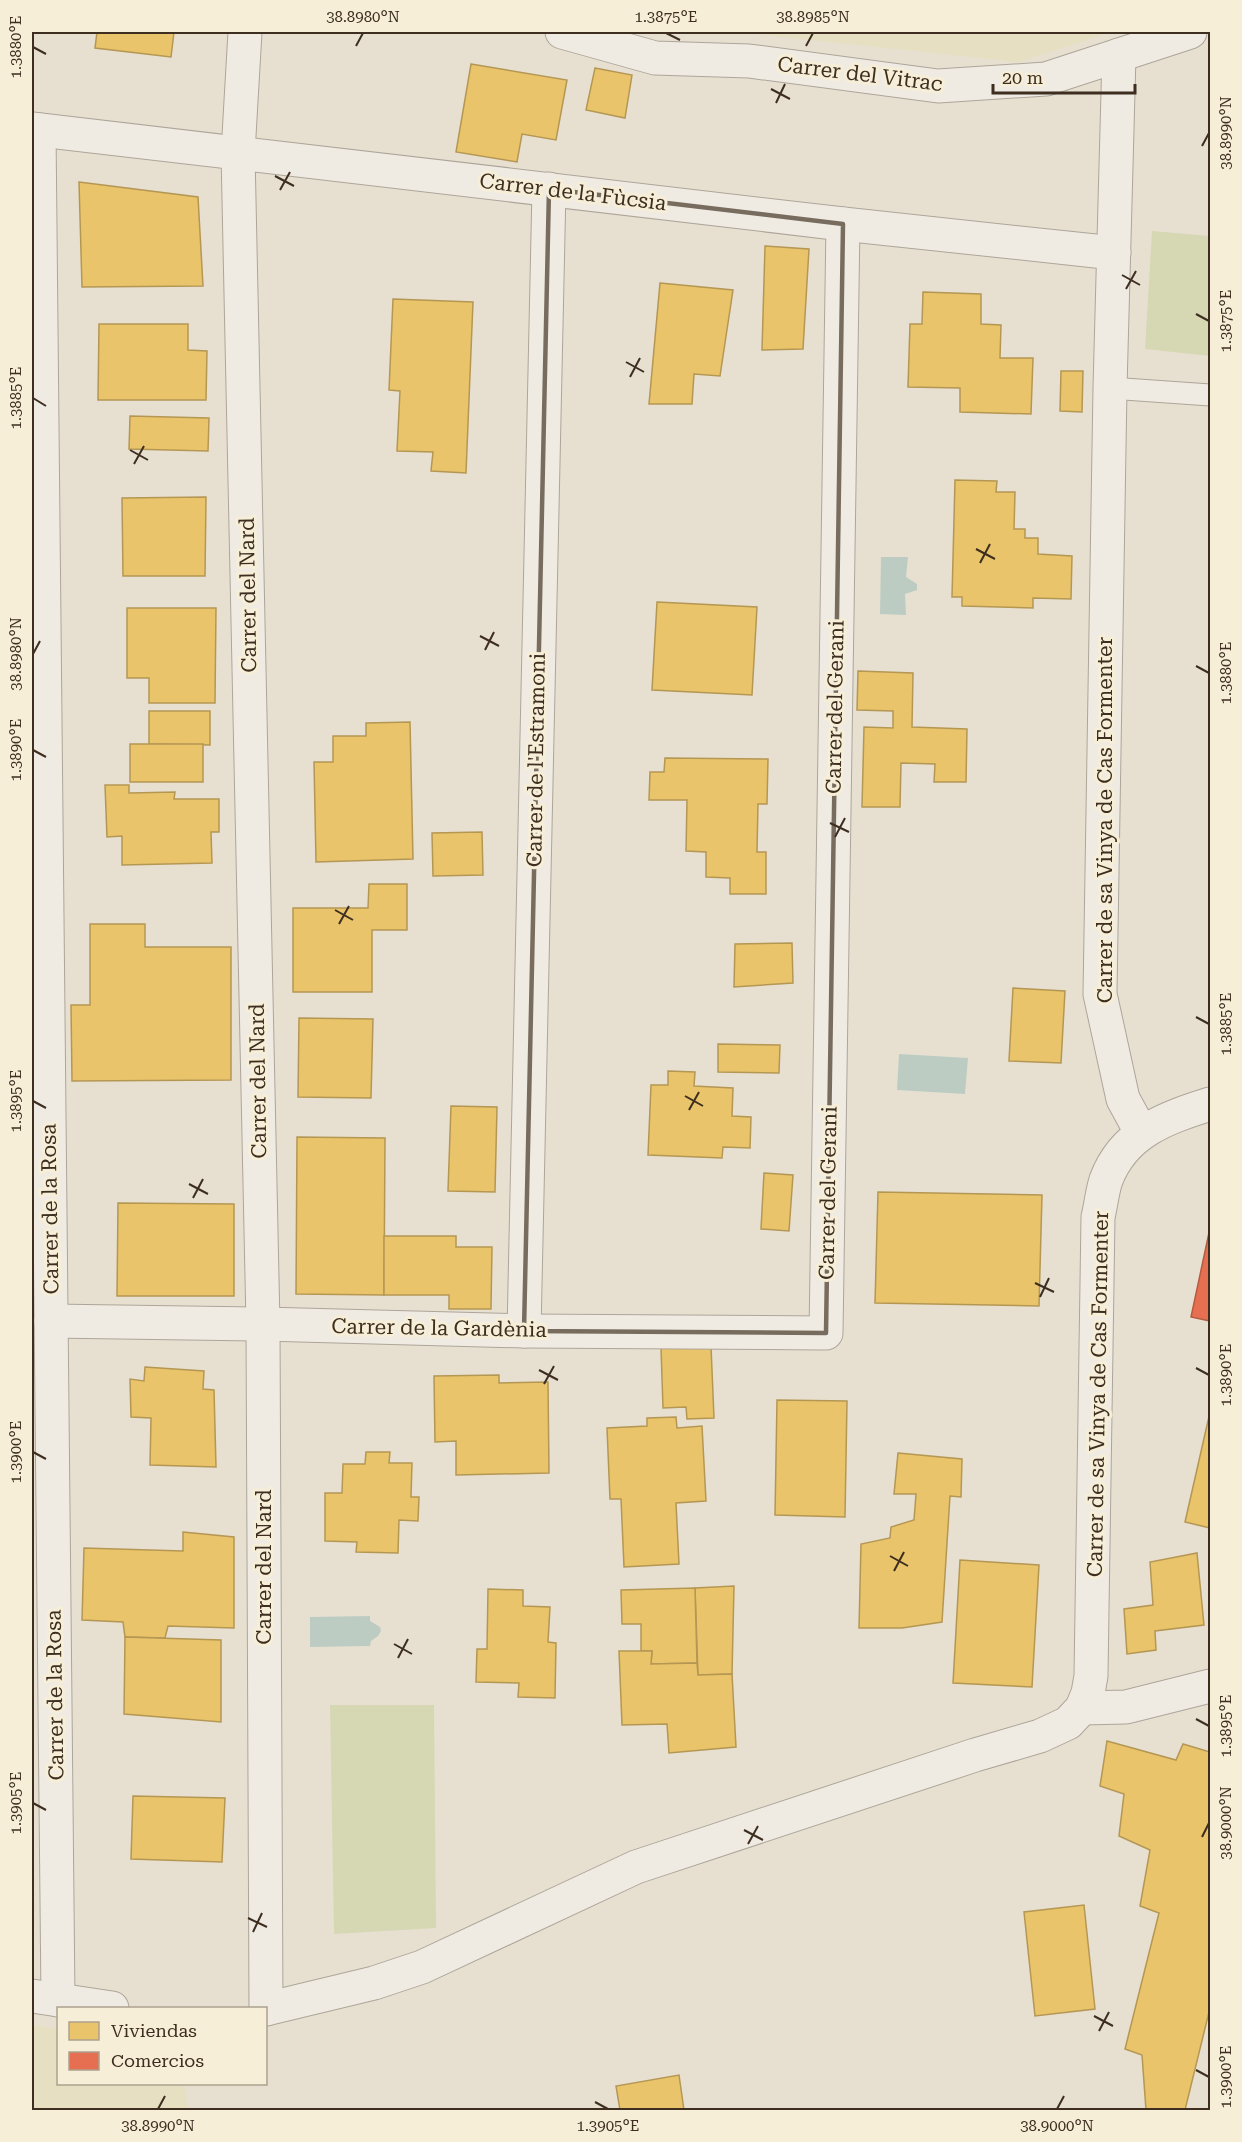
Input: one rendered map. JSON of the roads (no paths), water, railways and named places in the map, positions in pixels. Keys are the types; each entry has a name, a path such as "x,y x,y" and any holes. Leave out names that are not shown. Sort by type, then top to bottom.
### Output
{"street":[{"path":"238,153 245,32"},
{"name":"Carrer del Vitrac","path":"562,32 655,58 749,61 938,86 1046,79 1190,32"},
{"name":"Carrer de sa Vinya de Cas Formenter","path":"1083,1708 1091,1676 1093,1624 1098,1217 1106,1180 1122,1151 1141,1132 1122,1099 1100,994 1110,388 1119,55"},
{"name":"Carrer de la Fùcsia","path":"35,129 843,224 1114,253"},
{"name":"Carrer de la Rosa","path":"35,129 51,1321 45,1998"},
{"name":"Carrer del Nard","path":"238,153 263,1324 266,2007"},
{"name":"Carrer de l'Estramoni","path":"524,1331 549,189"},
{"name":"Carrer del Gerani","path":"826,1334 843,224"},
{"path":"1141,1132 1170,1117 1210,1104"},
{"name":"Carrer de la Gardènia","path":"51,1321 524,1331 826,1334"},
{"path":"267,2009 374,1983 422,1967 636,1867 975,1755 1040,1736 1068,1723 1083,1708 1126,1707 1210,1686"},
{"path":"45,1998 105,2007"}],"lane":[{"path":"1110,388 1210,395"}]}
